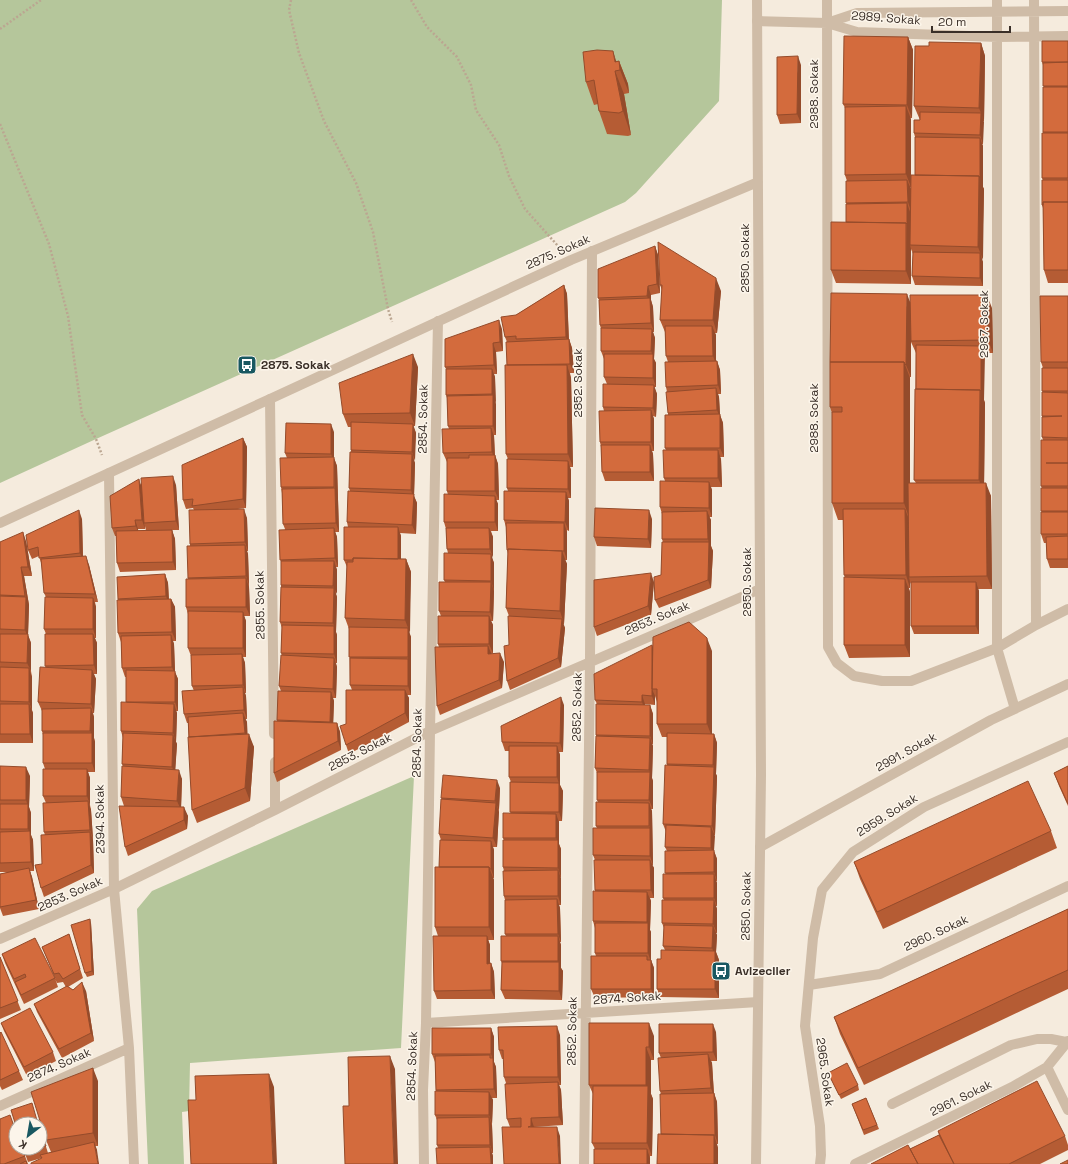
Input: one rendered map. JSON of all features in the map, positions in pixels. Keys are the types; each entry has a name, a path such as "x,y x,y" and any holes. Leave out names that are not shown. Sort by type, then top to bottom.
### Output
{"street":[{"name":"2850. Sokak","path":"756,1164 761,775 757,0"},
{"name":"2988. Sokak","path":"827,0 828,647 837,663 854,676 882,681 911,681 997,648 1036,625 1068,609"},
{"name":"2987. Sokak","path":"998,0 997,648 1015,709"},
{"path":"1034,0 1036,625"},
{"name":"2989. Sokak","path":"827,23 857,14 1068,11"},
{"path":"757,21 827,23"},
{"name":"2989. Sokak","path":"827,23 857,32 998,37 1068,36"},
{"name":"2875. Sokak","path":"0,522 571,260 758,182"},
{"name":"2852. Sokak","path":"584,1164 590,661 592,251"},
{"name":"2854. Sokak","path":"424,1164 424,1090 438,321"},
{"name":"2855. Sokak","path":"270,399 275,810"},
{"name":"2394. Sokak","path":"109,472 114,889 129,1048 134,1164"},
{"name":"2853. Sokak","path":"0,939 114,889 275,810 430,730 760,588"},
{"name":"2991. Sokak","path":"760,847 991,720 1068,684"},
{"name":"2959. Sokak","path":"809,985 814,938 822,890 853,852 924,807 1068,742"},
{"name":"2960. Sokak","path":"809,985 880,974 1068,886"},
{"name":"2965. Sokak","path":"809,985 805,1026 820,1126 820,1164"},
{"name":"2874. Sokak","path":"426,1023 758,1002"},
{"path":"892,1104 1011,1045 1037,1039 1051,1039 1067,1042"},
{"name":"2961. Sokak","path":"855,1164 1012,1087 1047,1067 1067,1042"},
{"name":"2874. Sokak","path":"0,1106 129,1048"},
{"path":"1047,1067 1068,1110"}],"path":[{"path":"0,29 41,0"},
{"path":"291,0 289,10 298,53 324,121 356,183 373,232 388,308 397,340"},
{"path":"411,0 427,27 457,57 471,85 476,110 499,146 509,176 525,209 571,260"},
{"path":"0,124 49,244 68,316 82,414 96,439 109,472"}],"green space":[{"path":"0,0 722,0 719,101 636,193 625,202 0,483"},
{"path":"414,776 401,1048 190,1063 189,1111 182,1112 184,1164 148,1164 137,909 152,891"}],"building":[{"path":"844,36 908,37 907,105 843,104"},
{"path":"1042,41 1068,41 1068,62 1042,62"},
{"path":"929,42 981,43 979,108 914,106 915,46 929,46"},
{"path":"597,50 613,51 615,62 619,61 620,70 615,71 623,111 619,113 599,111 594,80 586,82 583,52"},
{"path":"798,56 797,114 777,115 777,57"},
{"path":"1068,62 1068,86 1043,86 1043,63"},
{"path":"1043,87 1068,87 1068,132 1043,132"},
{"path":"906,106 906,174 845,175 845,107"},
{"path":"920,112 981,113 980,135 914,133 914,120 920,120"},
{"path":"1042,133 1068,133 1068,178 1042,178"},
{"path":"915,137 980,138 980,178 979,176 915,175"},
{"path":"911,175 979,176 978,247 910,245"},
{"path":"907,180 908,202 846,203 846,181"},
{"path":"1042,180 1068,180 1068,202 1043,202 1042,205"},
{"path":"1043,202 1068,202 1068,270 1044,270"},
{"path":"907,203 907,224 846,222 846,204"},
{"path":"831,222 906,223 906,271 831,270"},
{"path":"658,242 716,278 713,320 660,320 662,285 660,285"},
{"path":"655,246 657,284 648,286 647,296 598,298 598,269"},
{"path":"913,252 980,253 980,278 912,276"},
{"path":"564,285 566,337 516,339 516,336 505,337 501,317 516,315"},
{"path":"831,293 907,294 906,365 904,362 830,362"},
{"path":"910,295 987,295 988,340 911,341"},
{"path":"1040,296 1068,296 1068,362 1041,362"},
{"path":"650,298 651,323 600,325 599,300"},
{"path":"499,320 500,342 493,343 494,365 445,367 445,339"},
{"path":"665,326 712,326 713,356 666,356"},
{"path":"601,328 652,329 651,351 601,351"},
{"path":"569,339 570,364 507,365 506,342"},
{"path":"916,345 981,346 981,391 916,389"},
{"path":"413,354 410,413 343,414 339,383"},
{"path":"604,354 653,354 653,378 604,377"},
{"path":"717,361 718,385 666,387 665,362"},
{"path":"830,362 904,362 904,503 832,503 832,412 842,412 842,407 830,407"},
{"path":"505,365 567,365 568,454 506,454"},
{"path":"1042,368 1068,368 1068,391 1042,391"},
{"path":"446,369 492,369 492,394 446,395"},
{"path":"603,384 654,385 653,408 603,407"},
{"path":"716,388 717,410 668,413 666,392"},
{"path":"915,389 980,390 979,480 914,480"},
{"path":"1042,392 1068,393 1068,438 1042,437 1042,417 1062,416 1042,416"},
{"path":"493,395 493,426 448,426 447,396"},
{"path":"651,410 651,442 600,442 599,411"},
{"path":"720,414 720,448 665,448 665,415"},
{"path":"351,422 413,424 412,452 351,450"},
{"path":"286,423 331,424 331,454 285,453"},
{"path":"491,428 492,452 443,453 442,429"},
{"path":"243,438 243,499 192,506 193,499 183,500 182,465"},
{"path":"1041,440 1068,440 1068,486 1041,486"},
{"path":"601,445 650,445 650,472 602,472"},
{"path":"663,450 718,450 718,478 664,478"},
{"path":"350,452 412,454 411,490 349,488"},
{"path":"469,455 495,455 495,491 447,491 447,458 469,458"},
{"path":"334,457 334,487 281,487 280,458"},
{"path":"507,459 568,461 568,489 507,488"},
{"path":"173,476 176,521 144,523 141,478"},
{"path":"139,479 142,520 135,520 136,526 112,528 110,496"},
{"path":"660,481 709,482 709,508 660,507"},
{"path":"908,483 986,483 987,576 909,577"},
{"path":"335,488 336,523 283,524 282,489"},
{"path":"1041,488 1068,488 1068,511 1041,511"},
{"path":"348,491 414,494 412,525 347,522"},
{"path":"504,491 566,492 565,522 504,520"},
{"path":"444,494 495,496 495,522 444,522"},
{"path":"595,508 649,510 648,539 594,537"},
{"path":"244,509 245,542 190,544 189,510"},
{"path":"843,509 905,509 906,575 844,575"},
{"path":"79,510 80,553 39,558 38,547 28,550 26,535"},
{"path":"707,511 708,539 662,539 662,512"},
{"path":"1041,512 1068,512 1068,534 1041,534"},
{"path":"506,523 564,523 564,551 507,550"},
{"path":"344,527 398,527 398,559 353,558 353,560 344,560"},
{"path":"334,528 335,558 280,560 279,530"},
{"path":"446,528 489,528 490,549 447,549"},
{"path":"172,530 173,562 117,563 116,531"},
{"path":"23,532 28,567 21,567 25,596 0,595 0,542"},
{"path":"1068,536 1068,559 1047,559 1046,537"},
{"path":"662,542 709,542 708,580 655,600 654,577 661,575"},
{"path":"245,545 246,576 188,578 187,546"},
{"path":"508,549 562,551 560,611 506,608"},
{"path":"444,553 491,554 491,581 444,580"},
{"path":"86,556 95,594 44,593 41,559"},
{"path":"353,558 406,559 405,620 345,618 347,562 353,562"},
{"path":"281,561 334,561 333,586 281,585"},
{"path":"651,573 648,606 594,627 594,580"},
{"path":"165,574 166,596 118,599 117,577"},
{"path":"844,577 905,579 905,645 844,645"},
{"path":"246,578 246,607 186,607 186,579"},
{"path":"439,582 491,582 490,612 439,611"},
{"path":"911,582 976,582 976,626 911,626"},
{"path":"281,587 334,588 333,623 280,622"},
{"path":"0,596 26,597 25,630 0,629"},
{"path":"45,597 93,598 93,629 44,629"},
{"path":"171,599 172,632 118,633 117,600"},
{"path":"188,611 243,612 243,648 188,648"},
{"path":"438,616 489,616 489,644 438,644"},
{"path":"508,616 562,619 558,658 507,681 504,646 509,645"},
{"path":"689,622 707,638 707,724 657,724 657,689 652,689 653,637"},
{"path":"282,625 334,626 334,654 281,653"},
{"path":"349,627 408,628 408,657 349,657"},
{"path":"0,634 28,634 27,663 0,662"},
{"path":"45,634 93,634 94,665 45,666"},
{"path":"171,635 172,667 122,668 121,636"},
{"path":"652,645 652,696 642,695 642,702 595,700 594,674"},
{"path":"488,646 488,654 500,653 499,680 437,706 435,647"},
{"path":"242,654 243,685 192,686 191,655"},
{"path":"281,655 334,658 333,689 279,686"},
{"path":"350,658 408,659 408,686 350,685"},
{"path":"0,667 29,668 29,702 0,701"},
{"path":"40,667 92,670 91,704 38,702"},
{"path":"126,670 175,671 175,702 126,702"},
{"path":"243,687 244,710 184,714 182,691"},
{"path":"346,690 405,690 405,713 346,745 340,726 346,724"},
{"path":"278,691 331,692 330,722 277,720"},
{"path":"561,697 560,743 502,742 501,726"},
{"path":"121,702 174,704 173,733 121,731"},
{"path":"0,704 29,704 30,734 0,734"},
{"path":"596,704 650,705 650,736 596,735"},
{"path":"91,708 90,731 42,731 42,709"},
{"path":"243,713 245,733 189,737 188,717"},
{"path":"274,721 337,723 338,741 274,773"},
{"path":"43,733 92,733 92,763 43,763"},
{"path":"123,733 173,735 172,767 122,764"},
{"path":"667,733 714,734 713,765 667,764"},
{"path":"249,734 245,788 192,810 188,737"},
{"path":"596,736 650,738 649,770 595,768"},
{"path":"509,746 557,746 557,777 509,777"},
{"path":"665,765 714,767 712,826 663,824"},
{"path":"0,766 26,767 26,800 0,800"},
{"path":"122,766 179,770 177,801 121,797"},
{"path":"1068,766 1068,804 1054,773"},
{"path":"43,769 87,769 87,796 43,796"},
{"path":"597,772 650,772 649,800 597,800"},
{"path":"443,775 497,780 495,801 441,798"},
{"path":"1028,781 1051,831 877,912 854,862"},
{"path":"510,782 559,783 559,812 510,812"},
{"path":"441,799 496,803 493,838 439,834"},
{"path":"88,801 90,830 44,832 43,803"},
{"path":"596,802 649,803 649,826 596,826"},
{"path":"0,804 28,804 28,829 0,829"},
{"path":"119,806 184,807 184,820 125,847"},
{"path":"503,813 556,814 556,838 503,838"},
{"path":"666,825 711,827 711,848 665,847"},
{"path":"593,828 650,828 650,856 593,855"},
{"path":"30,831 31,862 0,863 0,832"},
{"path":"90,832 91,865 41,888 35,865 42,864 41,835"},
{"path":"440,840 491,841 491,869 489,867 439,867"},
{"path":"503,840 558,840 558,868 503,867"},
{"path":"714,850 714,872 665,873 665,851"},
{"path":"594,860 650,860 651,890 595,890"},
{"path":"435,867 489,867 489,927 435,927"},
{"path":"29,868 36,900 0,907 0,874"},
{"path":"558,870 558,896 504,896 503,871"},
{"path":"663,874 714,874 714,898 663,898"},
{"path":"593,891 647,892 647,922 593,921"},
{"path":"557,899 558,934 505,934 505,900"},
{"path":"662,900 714,900 713,924 662,923"},
{"path":"1068,909 1068,970 858,1068 834,1017"},
{"path":"90,919 92,971 85,973 71,925"},
{"path":"595,923 648,923 648,953 595,953"},
{"path":"664,925 713,926 712,948 663,946"},
{"path":"69,934 80,969 63,979 59,973 54,974 42,947"},
{"path":"433,936 487,936 487,964 491,963 491,990 434,991"},
{"path":"501,936 558,936 558,961 501,961"},
{"path":"35,938 55,978 21,995 15,982 26,977 25,974 14,979 2,954"},
{"path":"661,950 715,951 715,989 657,989 657,959 661,959"},
{"path":"591,956 647,956 647,960 651,960 651,989 591,989"},
{"path":"0,957 18,1001 0,1008"},
{"path":"502,962 559,962 559,991 501,990"},
{"path":"82,982 91,1033 59,1049 34,1004 67,986 73,990"},
{"path":"30,1008 53,1052 24,1067 1,1023"},
{"path":"589,1023 649,1023 649,1047 646,1047 646,1085 589,1085"},
{"path":"659,1024 713,1024 713,1052 659,1053"},
{"path":"557,1026 558,1077 504,1077 503,1050 499,1050 498,1027"},
{"path":"432,1028 491,1028 491,1054 432,1054"},
{"path":"1,1032 19,1071 0,1080 0,1033"},
{"path":"708,1054 711,1088 660,1091 658,1058"},
{"path":"490,1055 490,1058 493,1058 494,1089 436,1090 435,1056"},
{"path":"390,1056 394,1164 345,1164 343,1106 349,1106 348,1057"},
{"path":"847,1063 858,1085 839,1095 828,1073"},
{"path":"93,1068 93,1133 48,1140 48,1116 38,1116 31,1092"},
{"path":"269,1074 273,1164 191,1164 188,1100 196,1100 195,1076"},
{"path":"1037,1081 1065,1136 1009,1164 954,1164 938,1131"},
{"path":"558,1082 559,1117 531,1118 531,1126 528,1127 557,1127 559,1164 504,1164 502,1127 521,1127 521,1118 507,1119 505,1084"},
{"path":"593,1086 648,1086 647,1143 592,1143"},
{"path":"435,1091 489,1092 489,1115 435,1115"},
{"path":"714,1093 715,1135 661,1134 660,1094"},
{"path":"866,1098 877,1125 863,1130 852,1104"},
{"path":"32,1103 36,1116 13,1116 11,1110"},
{"path":"10,1115 10,1116 8,1116 8,1156 25,1156 4,1164 0,1164 0,1119"},
{"path":"489,1117 490,1145 437,1145 437,1118"},
{"path":"658,1134 714,1135 714,1164 657,1164"},
{"path":"939,1135 954,1164 918,1164 910,1149"},
{"path":"94,1142 98,1164 31,1164 42,1158 41,1156 48,1156 48,1153"},
{"path":"908,1145 918,1164 871,1164"},
{"path":"490,1147 491,1164 437,1164 436,1148"},
{"path":"594,1149 647,1149 647,1164 594,1164"},
{"path":"1068,1160 1068,1164 1060,1164"},
{"path":"26,1161 27,1164 20,1164"}],"place":[{"name":"2875. Sokak","path":"247,365"},
{"name":"Avizeciler","path":"721,971"}]}
